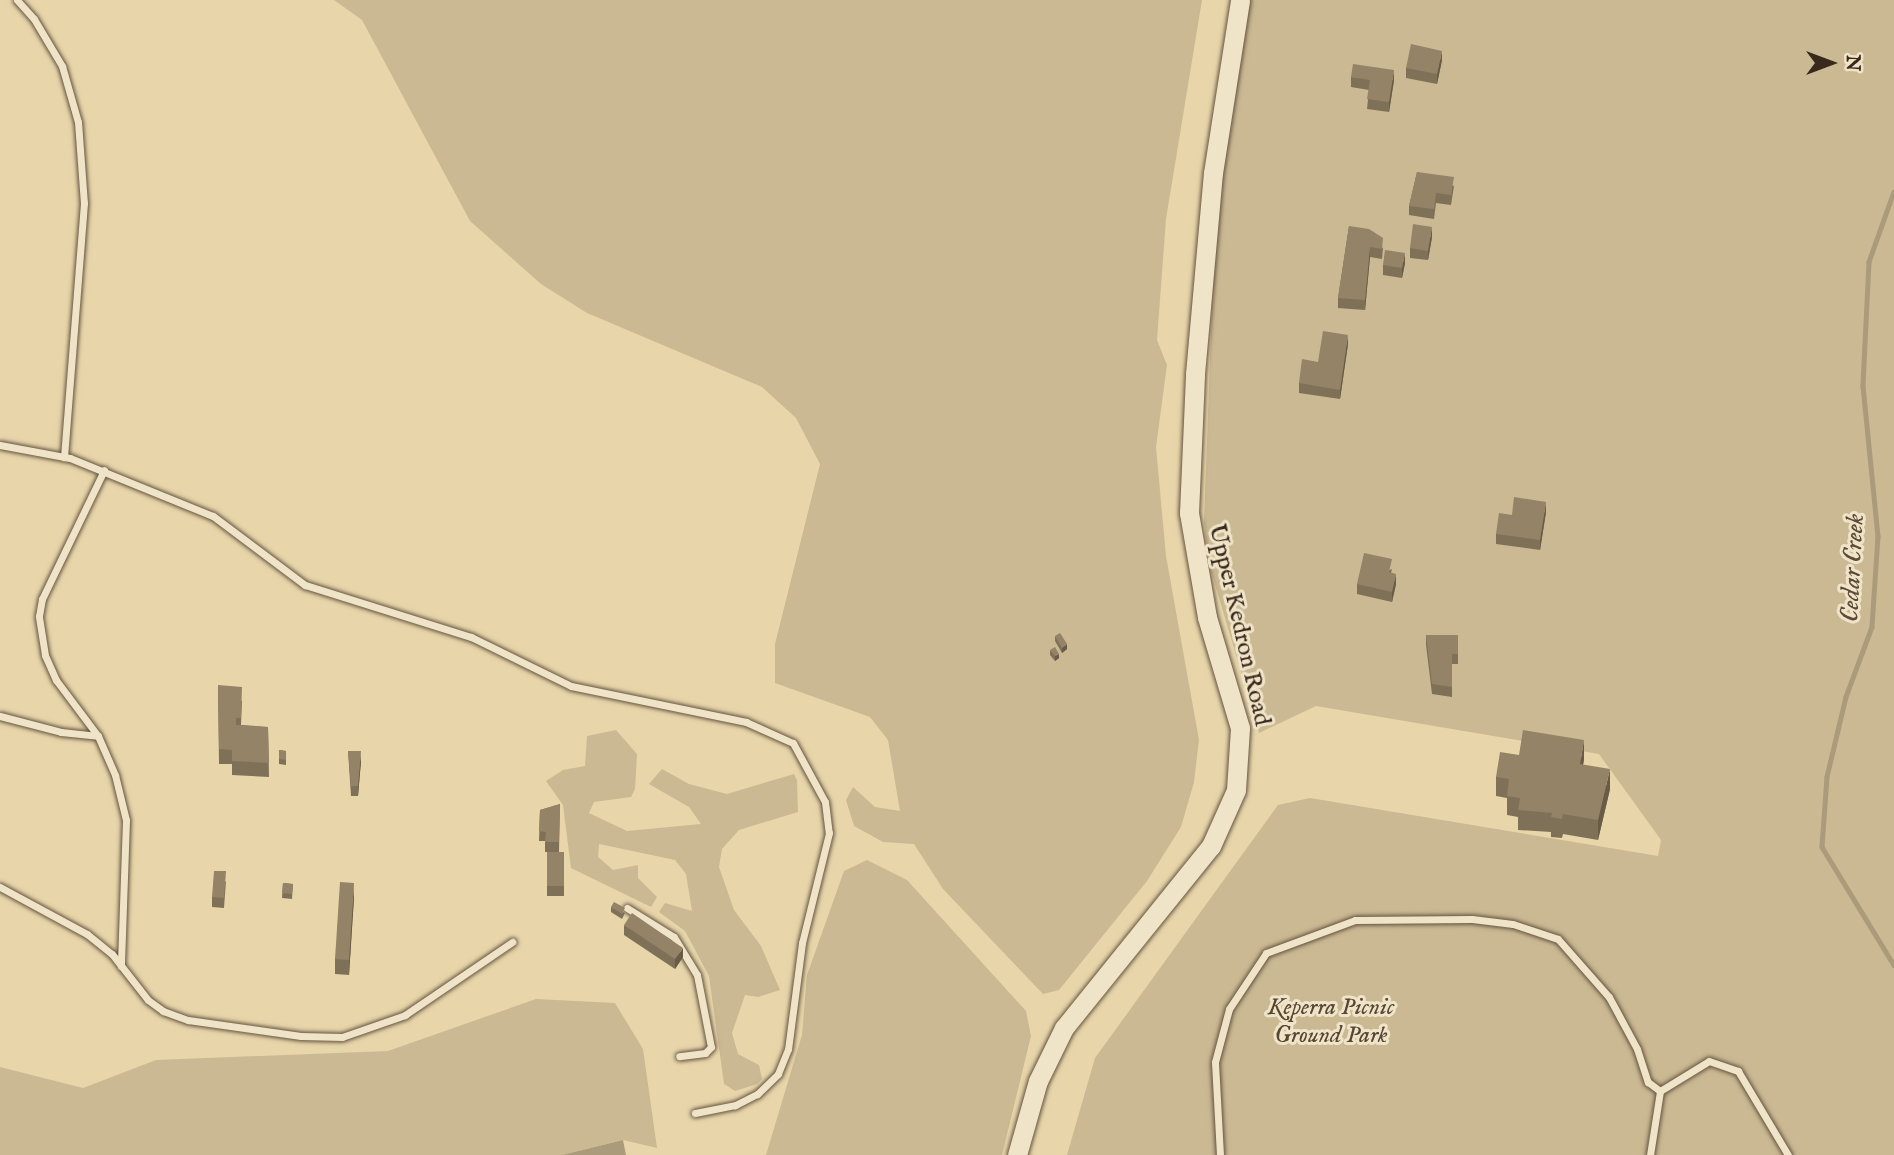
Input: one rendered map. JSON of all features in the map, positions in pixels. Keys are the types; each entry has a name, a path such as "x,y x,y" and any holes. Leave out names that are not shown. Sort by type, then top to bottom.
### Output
{"main road":[{"name":"Upper Kedron Road","path":"1017,1155 1038,1081 1064,1028 1211,846 1236,790 1240,728 1207,617 1189,513 1195,374 1213,173 1240,0"}],"lane":[{"path":"17,0 34,19 62,66 78,122 84,203 64,457"},
{"path":"0,445 64,457 104,470 213,516 305,585 471,637 570,686 757,725 793,743 825,802 829,833 802,943 788,1049 778,1073 757,1094 734,1105 695,1113"},
{"path":"104,470 43,600 39,616 45,656 56,680 98,736 115,775 126,820 121,966"},
{"path":"0,716 61,732 98,736"},
{"path":"0,887 87,934 121,966 148,1000 188,1020 342,1037 405,1015 512,942"},
{"path":"627,908 674,937 697,975 710,1047 705,1053 680,1056"},
{"path":"1220,1155 1215,1062 1229,1009 1266,953 1355,920 1472,919 1513,924 1558,939 1609,997 1637,1049 1648,1082 1660,1091"},
{"path":"1650,1155 1660,1091 1709,1061 1738,1071 1788,1155"}],"green space":[{"path":"334,0 1202,0 1166,219 1157,340 1167,365 1156,447 1166,556 1199,740 1194,782 1181,827 1147,881 1059,990 1043,994 943,889 914,844 883,842 854,826 846,800 853,787 875,807 900,811 888,740 870,717 775,683 775,644 820,464 796,418 762,387 587,313 541,284 470,221 362,20"},
{"name":"Keperra Picnic Ground Park","path":"1246,0 1894,0 1894,1155 1067,1155 1095,1058 1278,805 1310,798 1658,856 1661,840 1599,754 1316,706 1259,733 1209,564 1204,522 1215,223"},
{"path":"616,730 637,754 635,789 631,797 594,802 589,813 627,831 701,824 689,807 649,784 662,769 689,784 727,794 794,774 797,780 798,812 739,830 722,849 719,867 734,910 761,946 780,990 758,997 745,995 732,1033 738,1054 759,1065 762,1079 757,1084 735,1091 724,1084 709,976 685,931 659,912 665,903 692,911 686,874 675,860 599,844 598,857 613,870 638,865 638,878 657,897 651,907 571,868 563,805 546,781 563,770 585,766 587,736"},
{"path":"867,860 907,880 1026,1011 1031,1036 1002,1155 766,1155 802,1035 807,975 844,871"},
{"path":"536,999 615,1003 643,1049 657,1148 623,1140 562,1155 0,1155 0,1067 83,1088 156,1060 388,1051"}],"shaded area":[{"path":"623,1140 626,1155 562,1155"}],"building":[{"path":"1411,44 1442,51 1437,74 1406,68"},
{"path":"1353,64 1394,70 1389,102 1367,99 1370,80 1351,77"},
{"path":"1417,172 1454,177 1451,195 1436,193 1434,209 1409,206"},
{"path":"1413,224 1432,227 1428,251 1410,248"},
{"path":"1349,226 1369,229 1383,238 1382,249 1370,247 1365,300 1338,298"},
{"path":"1385,250 1405,253 1402,268 1383,265"},
{"path":"1323,331 1348,335 1340,390 1299,383 1302,359 1318,362"},
{"path":"1514,497 1546,502 1540,540 1496,534 1499,513 1512,515"},
{"path":"1364,553 1392,559 1389,572 1396,574 1392,592 1357,584"},
{"path":"1060,633 1067,644 1062,648 1055,636"},
{"path":"1426,635 1458,635 1458,654 1452,654 1452,687 1432,684"},
{"path":"1055,647 1059,654 1055,656 1050,650"},
{"path":"218,685 242,687 241,718 236,718 236,725 268,727 269,763 232,761 232,750 219,749"},
{"path":"1523,730 1584,740 1580,764 1610,769 1598,820 1563,814 1562,819 1551,817 1552,813 1518,810 1520,798 1507,796 1509,779 1496,777 1500,752 1519,755"},
{"path":"279,750 286,751 286,760 279,759"},
{"path":"348,751 361,751 358,786 351,786"},
{"path":"560,804 559,842 545,842 546,832 539,831 540,810"},
{"path":"547,852 564,852 564,886 547,886"},
{"path":"214,871 226,871 224,898 212,897"},
{"path":"340,882 354,883 349,960 335,959"},
{"path":"283,883 293,884 292,894 282,893"},
{"path":"614,902 625,908 622,914 611,907"},
{"path":"632,913 683,948 675,959 624,925"}],"waterway":[{"name":"Cedar Creek","path":"1894,192 1869,262 1863,386 1878,536 1872,627 1846,697 1827,777 1822,847 1894,965"}]}
